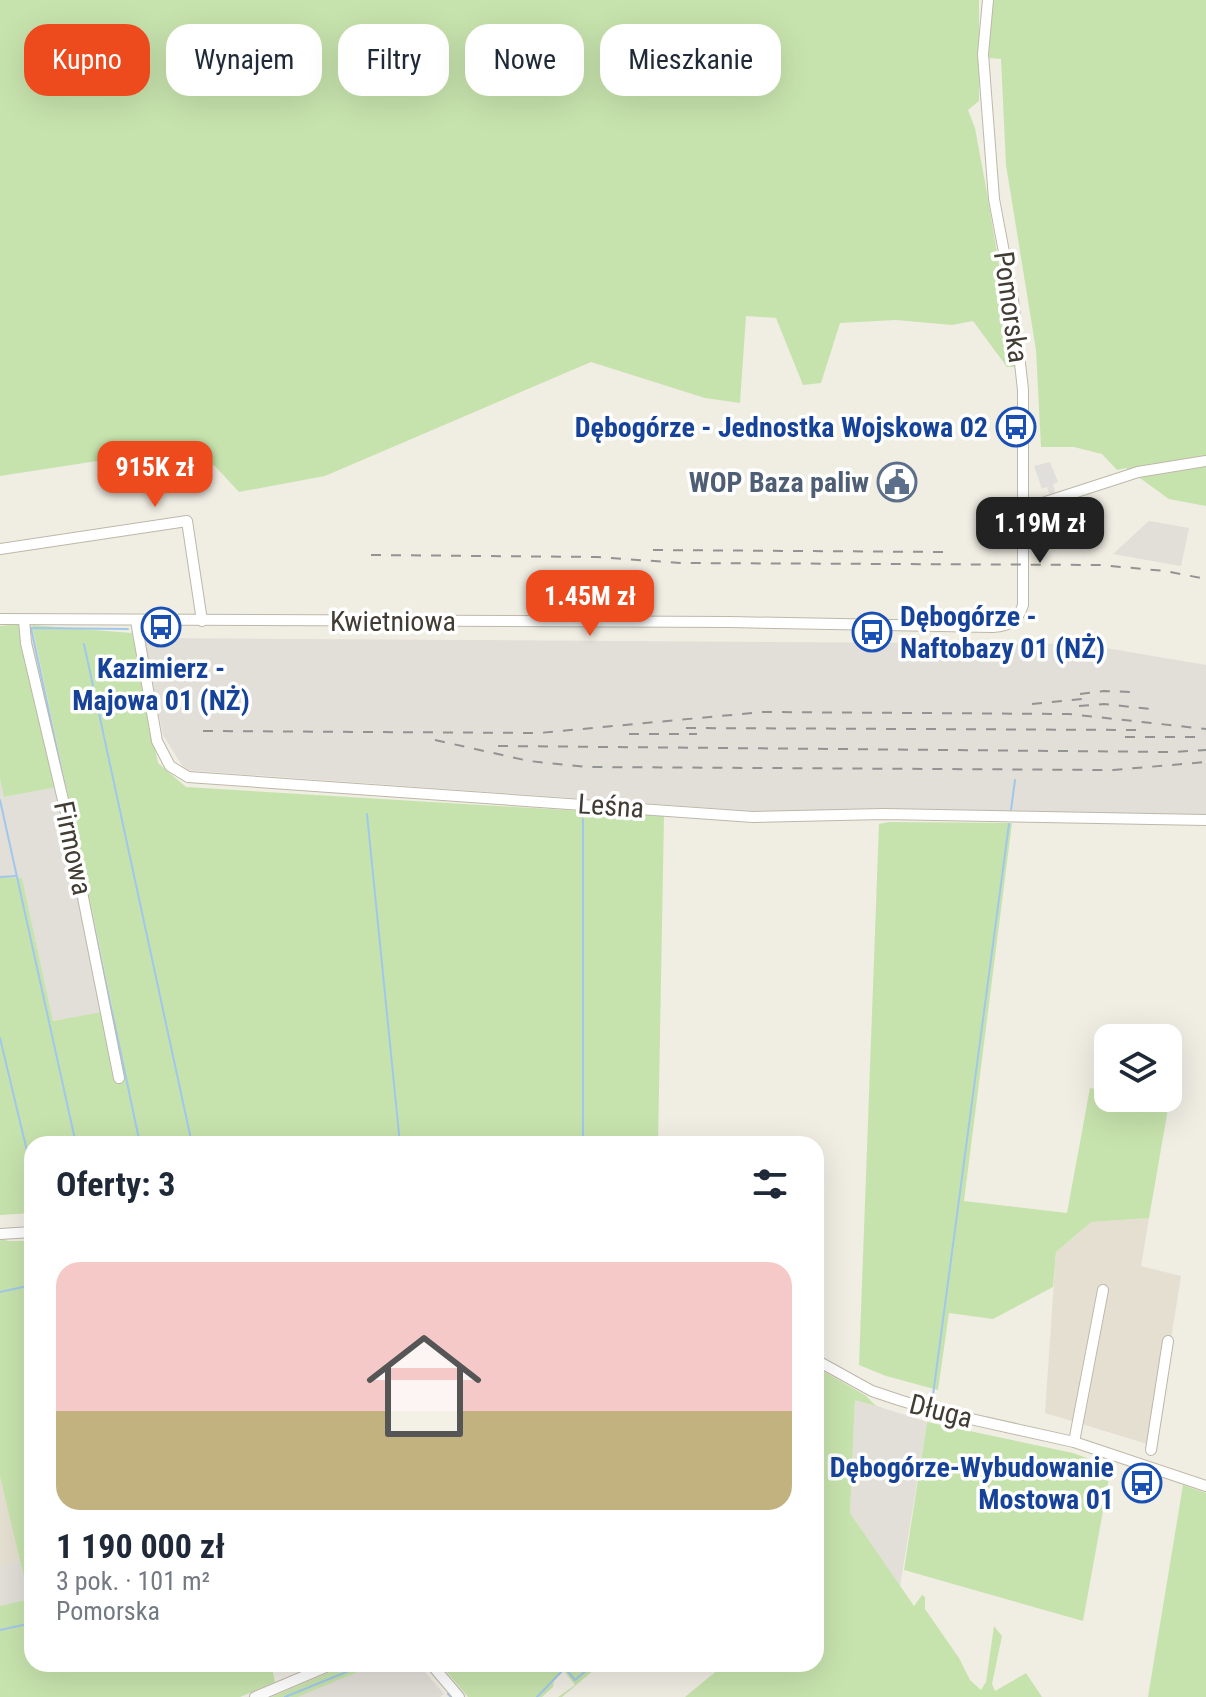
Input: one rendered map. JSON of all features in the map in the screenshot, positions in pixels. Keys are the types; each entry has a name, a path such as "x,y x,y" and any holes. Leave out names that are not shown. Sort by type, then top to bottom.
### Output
{"street":[{"name":"Pomorska","path":"988,0 983,54 994,199 1013,300 1023,390 1023,605 1020,614"},
{"path":"1024,509 1138,472 1206,461"},
{"path":"0,549 187,521 202,621"},
{"name":"Kwietniowa","path":"0,619 729,622 993,627 1014,622 1020,614"},
{"name":"Firmowa","path":"24,620 26,643 70,832 119,1078"},
{"name":"Leśna","path":"136,621 157,741 170,766 188,777 753,817 884,814 1206,820"},
{"path":"0,1234 24,1232"},
{"path":"1074,1442 1103,1290"},
{"path":"1151,1450 1168,1341"},
{"name":"Długa","path":"824,1364 872,1391 899,1400 1074,1442 1206,1486"},
{"path":"255,1697 314,1672"},
{"path":"438,1672 459,1697"}],"shaded area":[{"path":"1050,462 1058,482 1053,484 1056,497 1051,499 1047,487 1042,489 1034,466"},
{"path":"1149,521 1189,528 1181,566 1113,554"},
{"path":"19,624 32,625 113,1011 53,1021 22,879 0,877 0,779 5,797 56,787"},
{"path":"144,638 1082,644 1206,665 1206,816 753,811 185,770 163,735"},
{"path":"1149,1218 1141,1266 1181,1276 1154,1446 1045,1413 1056,1252 1091,1222"},
{"path":"855,1399 927,1422 900,1586 850,1513"},
{"path":"0,1476 20,1562 0,1567"},
{"path":"20,1562 24,1600 0,1606 0,1567"},
{"path":"358,1672 425,1672 444,1694 440,1697 298,1697"}],"green space":[{"path":"0,0 979,0 979,101 968,110 975,128 1016,367 1007,367 973,321 952,325 896,320 840,323 821,383 803,385 776,318 746,316 740,403 705,398 591,362 325,476 239,492 214,465 181,472 162,451 0,476"},
{"path":"993,0 1206,0 1206,506 1169,499 1126,468 1117,470 1102,454 1074,447 1041,447 1036,350 1006,165 1001,59 988,58"},
{"path":"19,624 57,787 4,797 0,779 0,626"},
{"path":"32,625 132,633 158,763 186,787 664,816 658,1136 24,1136 24,1214 0,1215 0,877 22,878 53,1021 113,1010"},
{"path":"1012,823 964,1201 1067,1213 1090,1088 1094,1089 1094,1112 1167,1112 1149,1218 1091,1222 1056,1252 1053,1287 993,1319 949,1313 938,1390 859,1365 879,824"},
{"path":"0,1238 24,1241 24,1578 0,1476"},
{"path":"824,1372 865,1395 876,1406 855,1400 850,1513 914,1606 922,1595 925,1597 925,1609 959,1658 970,1680 981,1690 986,1682 994,1626 1002,1636 992,1684 995,1691 1026,1673 1042,1697 685,1697 715,1672 824,1672"},
{"path":"927,1422 1073,1453 1111,1467 1083,1621 904,1570"},
{"path":"1183,1485 1206,1493 1206,1697 1148,1697"},
{"path":"24,1600 24,1672 273,1672 275,1682 240,1697 0,1697 0,1606"},
{"path":"330,1672 358,1672 298,1697 271,1697"},
{"path":"447,1672 563,1672 542,1697 468,1697"},
{"path":"565,1672 592,1672 562,1697 558,1697 575,1685"}],"waterway":[{"path":"65,787 31,628 128,629"},
{"path":"84,644 190,1136"},
{"path":"1011,810 1015,780"},
{"path":"0,800 74,1136"},
{"path":"367,814 399,1136"},
{"path":"583,819 583,1136"},
{"path":"933,1395 1009,824"},
{"path":"0,877 16,876"},
{"path":"84,879 138,1136"},
{"path":"0,1038 24,1138"},
{"path":"0,1292 24,1287"},
{"path":"0,1630 24,1625"},
{"path":"285,1697 346,1672"},
{"path":"537,1697 561,1672"},
{"path":"568,1672 575,1680 584,1672"},
{"path":"448,1694 451,1697"}],"railway":[{"path":"653,550 945,552"},
{"path":"371,555 598,557 680,563 1100,565 1165,571 1206,579"},
{"path":"1080,694 1133,692"},
{"path":"1032,704 1091,698"},
{"path":"1079,706 1104,704 1151,709"},
{"path":"203,731 539,733 763,712 1069,714 1206,729"},
{"path":"686,728 1138,730"},
{"path":"629,734 697,734"},
{"path":"1125,737 1197,737"},
{"path":"435,740 529,761 587,767 1113,770 1206,762"},
{"path":"498,746 1206,750"}],"place":[{"name":"Dębogórze - Jednostka Wojskowa 02","path":"1016,427"},
{"name":"WOP Baza paliw","path":"897,482"},
{"name":"Kazimierz - Majowa 01 (NŻ)","path":"161,627"},
{"name":"Dębogórze - Naftobazy 01 (NŻ)","path":"872,632"},
{"name":"Dębogórze-Wybudowanie Mostowa 01","path":"1142,1483"}]}
